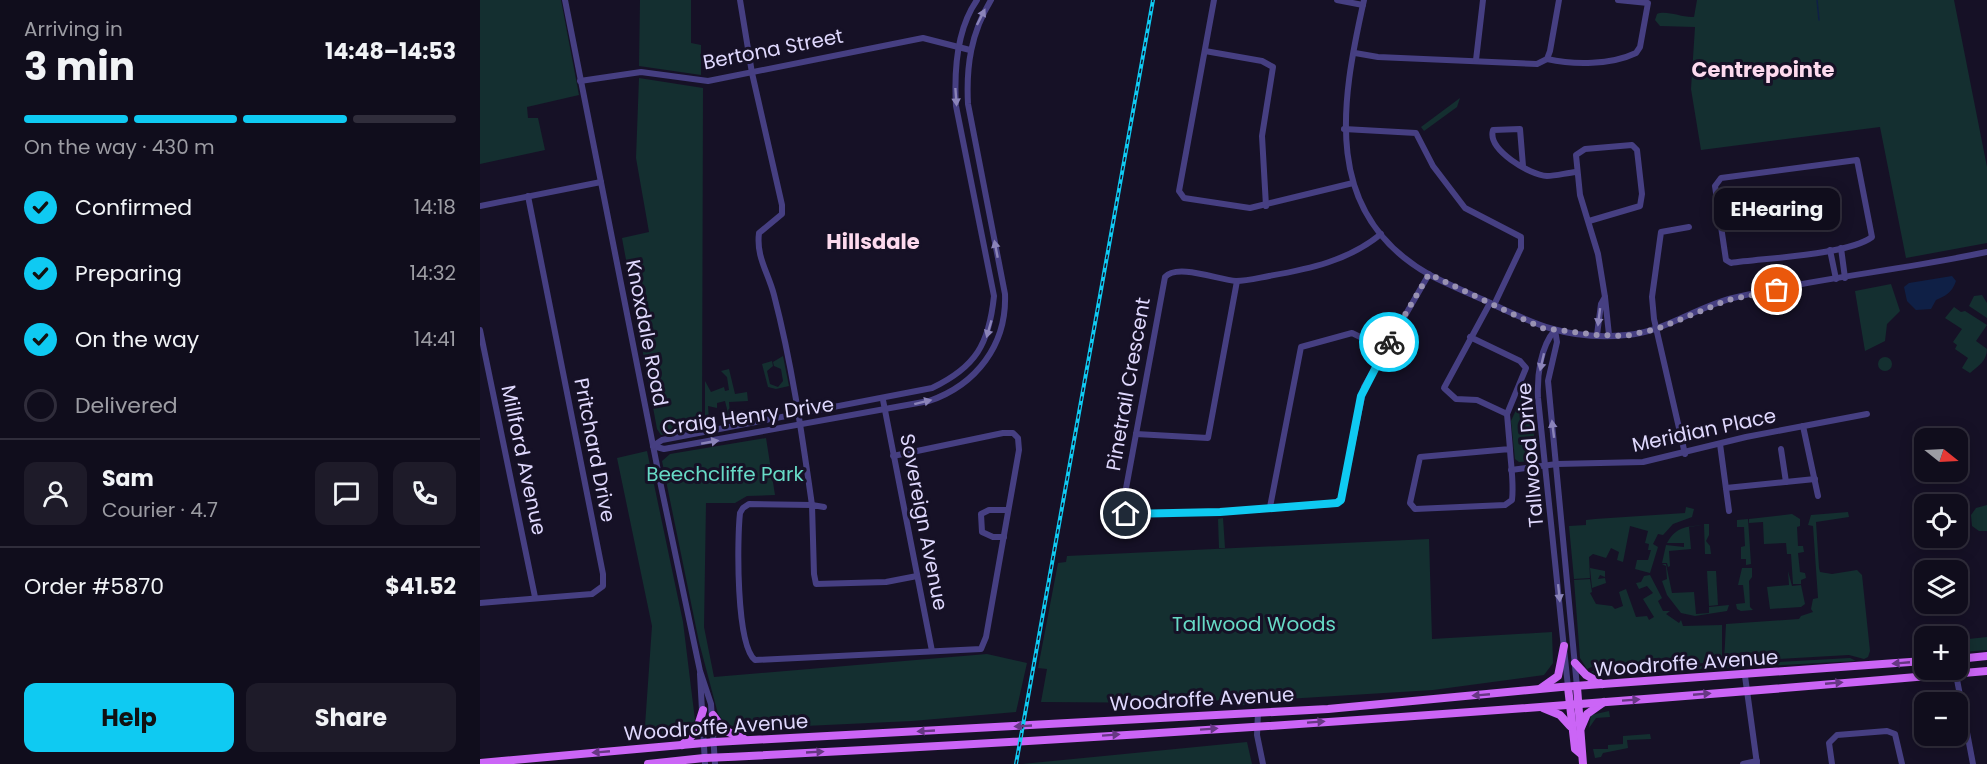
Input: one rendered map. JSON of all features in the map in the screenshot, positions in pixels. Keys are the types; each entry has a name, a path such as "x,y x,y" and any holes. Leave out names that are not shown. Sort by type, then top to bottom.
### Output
{"main road":[{"path":"1539,689 1558,676 1564,646"},
{"path":"1968,658 1987,656"},
{"name":"Woodroffe Avenue","path":"480,763 715,742 1257,713 1539,689 1745,676 1914,662"},
{"path":"1575,663 1586,675 1604,684"},
{"name":"Woodroffe Avenue","path":"1968,671 1987,671"},
{"name":"Woodroffe Avenue","path":"648,764 1538,707 1914,675"},
{"name":"Tallwood Drive","path":"1568,687 1573,703"},
{"name":"Tallwood Drive","path":"1573,703 1577,687"},
{"path":"1580,729 1587,714 1604,702"},
{"path":"1573,703 1571,727 1575,749 1581,754"},
{"path":"1573,703 1584,746 1581,754 1583,764"},
{"path":"1538,707 1560,715 1571,727"},
{"path":"681,745 696,732 703,710"},
{"path":"713,715 724,730 748,740"},
{"path":"1061,724 1062,738"},
{"path":"985,728 985,742"}],"street":[{"name":"Knoxdale Road","path":"565,0 653,446 700,671 713,715 715,761"},
{"path":"742,0 752,73 782,205 782,214 759,233 759,258 774,294 801,426 813,505 813,574 816,584 886,582 916,576"},
{"name":"Craig Henry Drive","path":"653,446 662,440 883,400 932,388 950,380 976,356 991,325 994,296 957,106 955,77 959,46 965,24 977,0"},
{"name":"Craig Henry Drive","path":"653,446 664,450 885,411 929,401 961,387 992,352 999,339 1006,312 1005,294 968,104 966,76 977,25 991,0"},
{"path":"1214,0 1179,191 1184,198 1230,207 1266,206 1353,183"},
{"path":"1336,0 1363,2 1344,129 1348,165 1353,183 1369,217 1380,234 1429,274 1542,328 1625,336 1657,329 1735,298 1987,252"},
{"path":"1476,60 1483,0"},
{"path":"1547,59 1559,0"},
{"path":"1355,52 1378,57 1537,64 1547,59 1561,62 1595,62 1636,53 1640,47 1648,3 1618,0"},
{"name":"Bertona Street","path":"580,81 641,72 702,81 923,38 970,50"},
{"path":"1205,51 1262,61 1273,67 1262,136 1266,206"},
{"path":"1344,129 1416,133 1433,166 1465,208 1521,237 1521,248 1444,388 1456,399 1477,400 1508,414"},
{"path":"1523,166 1520,129 1493,130 1495,146 1506,157 1523,166 1544,176 1576,172"},
{"path":"1589,221 1639,207 1642,194 1637,150 1632,144 1624,143 1580,151 1576,155 1576,172 1605,297 1610,335"},
{"path":"1857,160 1872,237 1866,242 1841,248 1728,262 1724,256 1716,183 1723,177 1857,160"},
{"path":"480,206 601,182"},
{"name":"Pritchard Drive","path":"480,603 592,594 603,586 603,574 528,196"},
{"path":"1685,454 1652,297 1661,232 1689,227"},
{"name":"Pinetrail Crescent","path":"1380,234 1360,250 1328,263 1238,281 1179,271 1172,271 1165,277 1122,510 1126,514 1220,512 1332,504 1341,500 1361,396 1385,349 1429,274"},
{"path":"1841,248 1845,278"},
{"path":"1830,250 1836,279"},
{"path":"1136,434 1208,438 1238,281"},
{"path":"1597,335 1601,304 1605,297"},
{"name":"Millford Avenue","path":"480,330 535,597"},
{"name":"Tallwood Drive","path":"1555,330 1557,342 1548,381 1577,687"},
{"name":"Tallwood Drive","path":"1555,330 1547,339 1538,381 1568,687"},
{"path":"1270,507 1301,347 1352,333 1385,349"},
{"path":"1470,337 1524,364 1526,375 1508,414 1510,448 1512,495 1509,504 1419,510 1410,503 1420,458 1510,448"},
{"name":"Sovereign Avenue","path":"883,400 932,651"},
{"name":"Meridian Place","path":"1511,471 1557,464 1643,462 1803,426 1868,414"},
{"path":"1803,426 1818,496"},
{"path":"824,507 749,504 740,513 740,607 748,652 752,658 759,661 981,649 986,637 1004,537 1019,450 1018,438 1012,433 1003,433 893,456"},
{"path":"1720,444 1729,511"},
{"path":"1781,449 1786,482"},
{"path":"1726,488 1815,479"},
{"path":"1004,537 982,532 981,514 989,510 1008,510"},
{"name":"Knoxdale Road","path":"700,671 705,761"},
{"path":"1743,764 1757,763 1745,676"},
{"path":"1958,680 1973,764"},
{"path":"1257,713 1263,764"},
{"path":"1832,764 1829,743 1836,735 1887,731 1895,734 1902,764"}],"green space":[{"path":"480,0 561,0 579,95 527,107 528,118 538,118 545,150 480,164"},
{"path":"640,0 691,0 691,43 701,45 701,75 639,66"},
{"path":"1697,0 1954,0 1987,167 1987,243 1906,258 1880,127 1701,150 1691,89 1695,27 1660,26 1655,20 1657,14 1661,13 1694,17"},
{"path":"639,78 703,88 702,427 661,435 657,429 622,238 649,232 636,158"},
{"path":"1460,98 1457,107 1424,131 1421,127"},
{"path":"1891,284 1900,311 1887,324 1885,341 1865,351 1855,291"},
{"path":"1982,295 1987,303 1987,318 1969,306 1974,296"},
{"path":"1954,307 1987,325 1976,341 1987,349 1985,357 1970,373 1962,368 1968,358 1955,349 1957,345 1953,342 1962,329 1945,318"},
{"path":"783,356 789,386 776,389 768,387 762,364 772,361 773,366 767,371 770,384 778,387 783,381 781,369 774,366 773,362"},
{"path":"1885,357 1890,359 1892,364 1890,369 1885,371 1880,369 1878,364 1880,359"},
{"path":"729,369 735,394 747,392 748,401 729,402 730,415 736,418 725,420 728,413 725,401 717,403 717,408 708,406 709,419 715,422 705,423 705,381 711,392 724,387 725,391 729,390 727,377 721,371"},
{"path":"1529,381 1536,457 1533,461 1519,462 1515,459 1511,421"},
{"name":"Beechcliffe Park","path":"766,438 775,495 747,496 735,503 706,503 704,627 714,677 987,654 1027,663 1016,712 912,721 739,729 724,722 718,714 699,642 662,461 670,454"},
{"path":"647,451 683,622 695,720 688,732 675,738 644,740 652,626 617,458"},
{"path":"1987,505 1987,531 1979,531 1972,526 1971,515 1976,508"},
{"path":"1686,507 1694,509 1692,517 1673,524 1663,535 1658,534 1653,544 1658,547 1650,573 1635,569 1637,560 1648,560 1651,550 1648,550 1649,544 1645,543 1648,531 1630,526 1623,562 1617,560 1619,552 1611,548 1606,558 1593,554 1589,557 1590,578 1574,579 1569,526 1586,525 1586,520 1685,513"},
{"path":"1848,512 1849,517 1816,522 1819,568 1820,572 1832,574 1857,570 1862,575 1870,651 1868,657 1864,659 1849,655 1724,662 1726,624 1799,619 1813,612 1811,609 1813,599 1818,598 1813,526 1808,525 1811,515"},
{"path":"1792,514 1800,519 1800,526 1797,527 1798,546 1803,546 1804,552 1798,553 1800,572 1805,573 1806,578 1801,580 1801,584 1793,584 1791,554 1787,554 1786,543 1764,544 1763,522 1749,523 1749,519"},
{"path":"1223,518 1225,548 1219,548 1218,519"},
{"path":"1748,519 1751,564 1746,565 1746,559 1741,559 1741,547 1745,546 1744,527 1737,527 1737,520"},
{"path":"1704,524 1709,524 1709,535 1706,541 1710,546 1711,554 1705,554"},
{"path":"1702,525 1689,527 1691,549 1669,551 1670,566 1662,563 1666,545 1684,547 1684,543 1667,543 1674,534 1686,527"},
{"name":"Tallwood Woods","path":"1429,539 1432,639 1552,632 1553,663 1544,675 1433,690 1270,700 1239,706 1236,706 1235,699 1187,703 1041,702 1047,669 1038,668 1058,563 1066,562 1067,556"},
{"path":"1662,564 1666,564 1672,593 1694,592 1696,614 1709,613 1709,607 1729,605 1727,611 1695,616 1681,613 1667,595 1662,581 1667,579 1666,566"},
{"path":"1590,568 1605,571 1605,577 1600,575 1598,579 1605,578 1606,583 1592,588"},
{"path":"1742,568 1752,568 1752,577 1749,581 1750,607 1753,610 1737,609 1736,604 1745,603 1743,585 1738,585"},
{"path":"1707,571 1716,571 1718,605 1709,606"},
{"path":"1788,571 1792,586 1801,585 1805,604 1801,607 1770,609 1767,587 1789,585"},
{"path":"1650,575 1662,598 1658,601 1663,611 1670,611 1666,614 1679,623 1681,620 1683,626 1722,625 1722,662 1637,667 1598,664 1587,669 1580,658 1574,580 1590,579 1592,592 1590,593 1596,604 1612,606 1615,609 1623,606 1619,592 1626,589 1636,617 1647,616 1649,620 1654,617 1643,599 1653,593 1647,586 1639,589 1636,583 1641,582 1644,576"},
{"path":"1987,637 1987,650 1968,652 1968,639"},
{"path":"1850,658 1856,661 1727,668 1727,665"},
{"path":"1722,665 1722,668 1599,674 1591,672 1598,668 1630,670"},
{"path":"1609,711 1610,717 1596,718 1589,728 1591,715"},
{"path":"1650,734 1651,739 1627,740 1628,748 1603,753 1601,757 1595,758 1593,749 1608,749 1608,745 1623,744 1623,736"},
{"path":"1247,742 1252,764 1022,764"}],"water":[{"path":"1952,276 1956,281 1952,288 1936,300 1931,309 1916,310 1907,301 1904,287 1909,283"}],"waterway":[{"path":"1817,0 1819,20"}],"railway":[{"path":"1016,764 1153,0"}],"way so far":[{"path":"1389,342 1429,274 1542,328 1570,334 1625,336 1657,329 1728,300 1777,290"}],"place":[{"name":"EHearing","path":"1777,290"}],"district":[{"name":"Centrepointe","path":"1763,69"},
{"name":"Hillsdale","path":"873,241"}],"route":[{"path":"1126,514 1220,512 1337,503 1341,500 1361,396 1389,342"}]}
